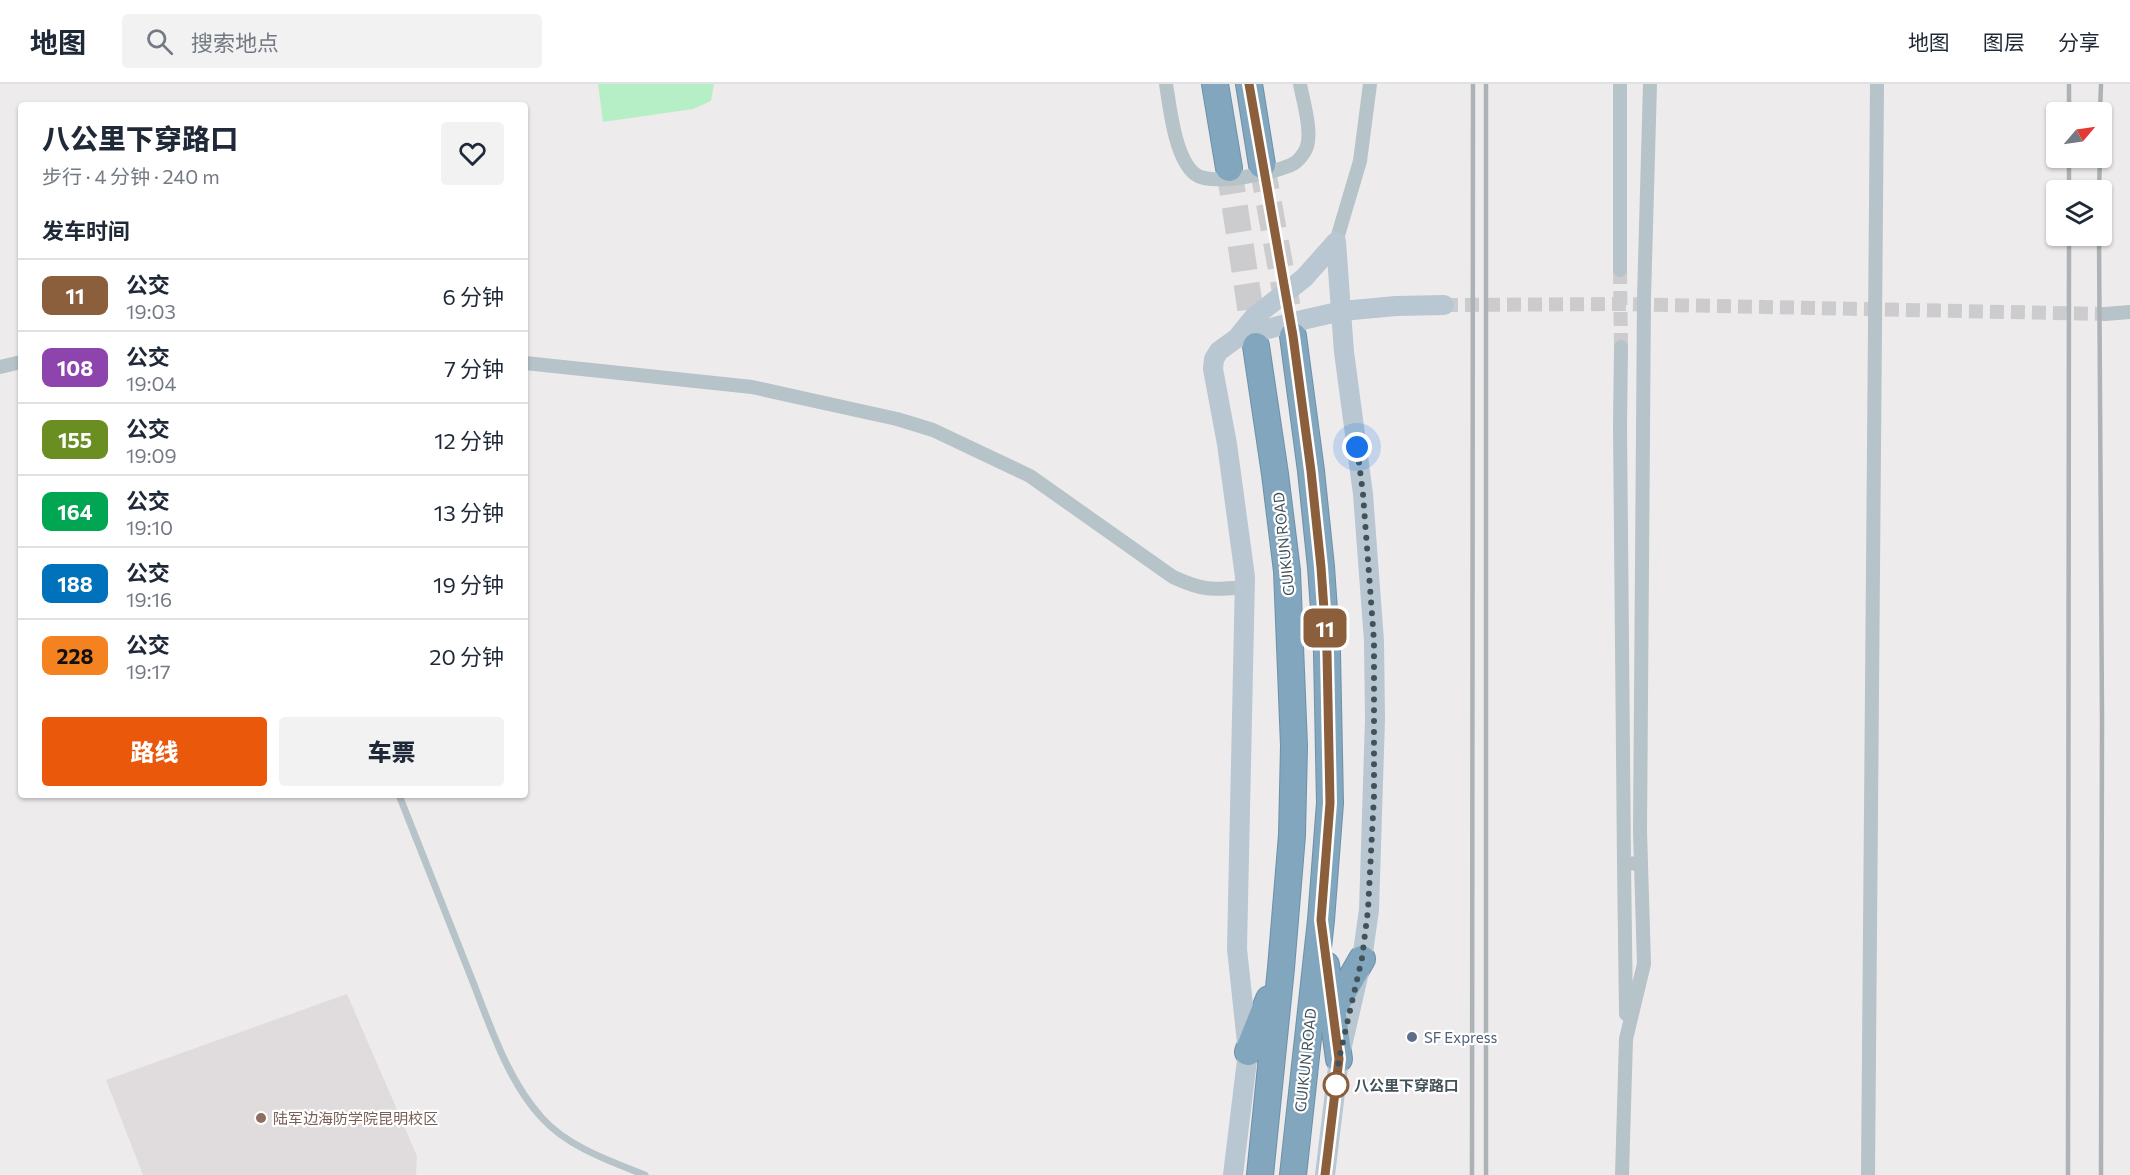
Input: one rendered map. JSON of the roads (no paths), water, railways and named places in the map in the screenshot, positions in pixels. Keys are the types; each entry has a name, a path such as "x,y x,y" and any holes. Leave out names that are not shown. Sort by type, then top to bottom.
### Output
{"highway":[{"path":"1215,84 1229,168"},
{"path":"1249,84 1262,165"},
{"name":"GUIKUN ROAD","path":"1293,336 1321,567 1327,653 1330,803 1321,920 1293,1175"},
{"name":"GUIKUN ROAD","path":"1246,342 1275,474 1287,571 1294,758 1292,835 1260,1175"},
{"path":"1321,920 1339,1059"},
{"path":"1304,1070 1332,1012 1362,958"},
{"path":"1248,1052 1281,968"}],"street":[{"path":"1166,84 1171,113 1186,164 1196,175 1224,181 1281,169 1295,163 1301,157 1306,150 1308,133 1300,84"},
{"path":"1325,1175 1339,1059 1362,958 1368,910 1374,796 1374,641 1363,494 1344,352 1336,242 1360,161 1370,84"},
{"path":"1620,84 1620,270"},
{"path":"1626,1037 1644,964 1641,864 1644,298 1650,84"},
{"path":"1868,1175 1877,84"},
{"path":"1246,342 1254,317 1304,278 1336,242"},
{"path":"1233,1175 1248,1052 1237,949 1245,587 1227,444 1213,369 1214,359 1219,351 1246,342 1288,323 1342,311 1396,306 1444,305"},
{"path":"2105,315 2130,312"},
{"path":"1621,347 1626,1037 1622,1175"},
{"path":"0,367 18,363"},
{"path":"528,363 752,387 897,419 933,430 1030,476 1173,577 1196,588 1213,590 1245,587"},
{"path":"1624,863 1641,864"}],"lane":[{"path":"400,798 515,1081 542,1119 570,1141 607,1160 645,1175"}],"tunnel":[{"path":"1262,165 1293,336"},
{"path":"1229,168 1255,340"},
{"path":"1620,270 1621,347"},
{"path":"1444,305 1620,304 2105,314"}],"railway":[{"path":"1472,1175 1473,84"},
{"path":"1486,84 1486,1175"},
{"path":"2069,84 2069,102"},
{"path":"2100,102 2101,84"},
{"path":"2069,168 2069,180"},
{"path":"2099,180 2100,168"},
{"path":"2068,1175 2069,246"},
{"path":"2099,246 2102,718 2101,1175"}],"place":[{"name":"SF Express","path":"1412,1037"},
{"name":"八公里下穿路口","path":"1336,1085"},
{"name":"陆军边海防学院昆明校区","path":"261,1118"}]}
